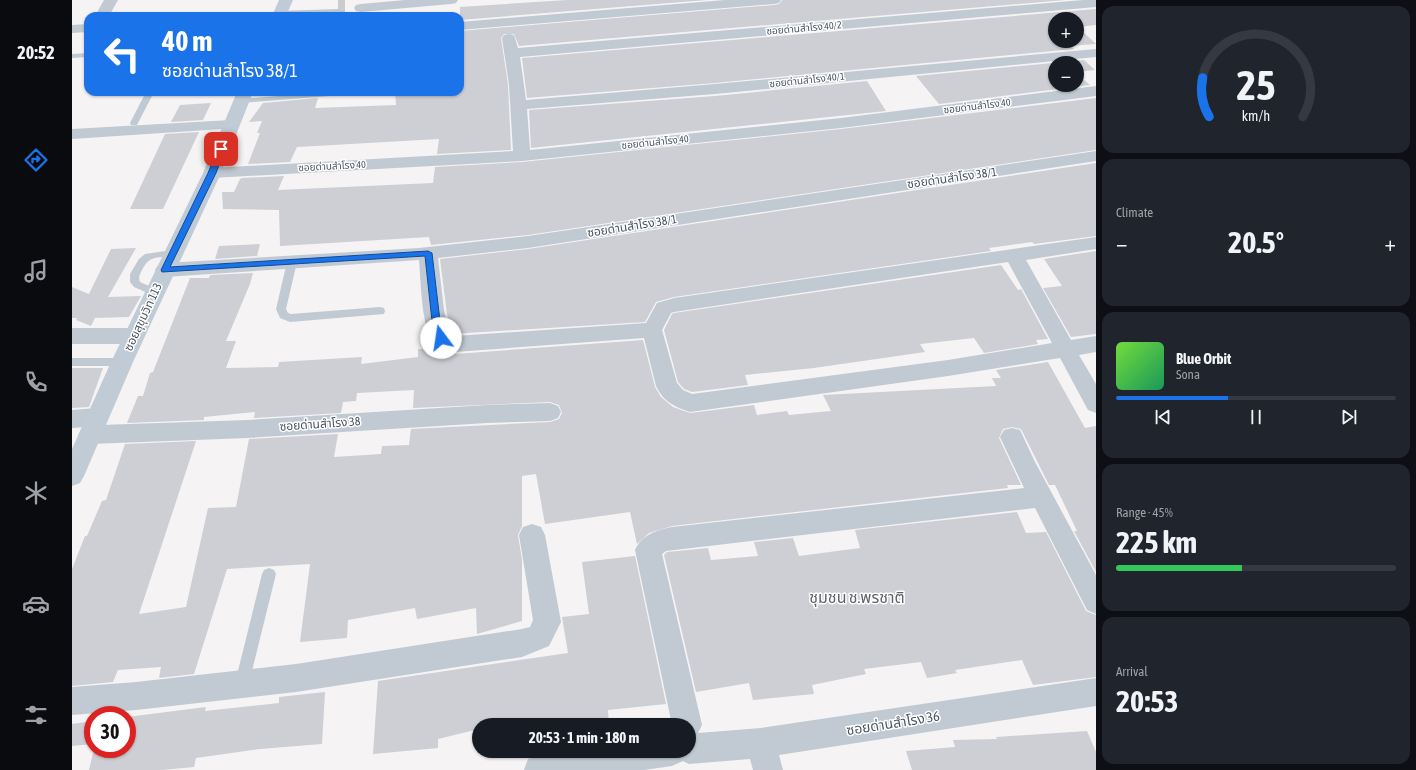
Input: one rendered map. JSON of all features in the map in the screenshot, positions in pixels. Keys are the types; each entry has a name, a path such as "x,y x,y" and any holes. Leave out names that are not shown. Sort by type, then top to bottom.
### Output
{"main road":[{"name":"ซอยสุขุมวิท 113","path":"72,476 154,292 212,173 243,97"}],"street":[{"path":"104,12 111,0"},
{"path":"282,9 361,8 451,0"},
{"path":"464,26 774,0"},
{"name":"ซอยด่านสำโรง 40/2","path":"512,53 1096,3"},
{"path":"505,22 512,53 519,105 522,156"},
{"path":"72,29 84,28"},
{"name":"ซอยด่านสำโรง 40/1","path":"519,105 723,88 1096,53"},
{"name":"ซอยด่านสำโรง 40","path":"212,173 522,156 833,124 1096,91"},
{"path":"72,134 231,125"},
{"name":"ซอยด่านสำโรง 38/1","path":"165,270 428,253 528,242 1096,156"},
{"path":"1096,243 674,305 664,308 652,330 667,386 675,396 690,403 948,368 1096,344"},
{"path":"428,253 436,321 441,338 445,342 455,344 652,330"},
{"path":"1014,256 1096,404"},
{"path":"72,336 134,336"},
{"name":"ซอยด่านสำโรง 38","path":"72,419 93,426 248,429 487,414 550,412"},
{"path":"1012,437 1096,601"},
{"path":"681,718 648,550 653,544 660,540 672,538 1042,497"},
{"path":"72,701 136,696 296,678 522,643 539,637 547,622 532,535"},
{"name":"ซอยด่านสำโรง 36","path":"696,743 764,756 1096,692"},
{"name":"ซอยด่านสำโรง 36","path":"539,770 600,758"}],"lane":[{"path":"72,56 84,55"},
{"path":"134,123 148,96"},
{"path":"243,97 265,96"},
{"path":"154,292 138,286 134,282 133,275 143,260 148,256 173,253"},
{"path":"292,262 281,309 284,315 290,318 380,311"},
{"path":"72,362 122,362"},
{"path":"242,684 269,574"}],"building":[{"path":"567,0 707,0 464,20 464,12 460,12 460,7"},
{"path":"782,0 1065,0 519,46 514,34 504,34 501,38 508,85 511,150 437,154 439,139 297,147 290,162 248,164 260,133 257,133 262,121 249,122 263,103 318,98 315,108 396,105 395,96 464,96 464,31 779,4"},
{"path":"1096,9 1096,25 1084,26 1084,12 1061,12"},
{"path":"1048,13 1048,48 1074,49 715,83 527,98 522,58"},
{"path":"1084,33 1096,44 1084,45"},
{"path":"1084,60 1095,70 1084,71"},
{"path":"1048,63 1048,90 939,104 916,76"},
{"path":"1084,80 1090,85 1084,86"},
{"path":"867,81 886,111 531,148 529,110 715,96"},
{"path":"1096,98 1096,150 528,235 431,245 429,237 280,246 279,210 223,209 222,192 234,192 240,179 242,178 284,176 278,190 433,183 435,167 522,162 841,129"},
{"path":"211,103 203,120 171,122 180,105"},
{"path":"199,132 163,209 130,209 165,134"},
{"path":"1096,163 1096,236 989,248 991,251 674,297 656,302 645,322 451,334 440,259 528,249"},
{"path":"260,244 257,256 215,259 219,246"},
{"path":"136,248 108,297 141,296 129,317 95,318 91,326 76,320 77,318 72,318 72,287 89,294 111,249"},
{"path":"1096,251 1096,334 1071,337 1043,288 1062,286 1044,259"},
{"path":"1001,265 1018,290 1021,289 1048,339 1036,340 1038,344 984,353 974,338 920,344 925,352 814,368 745,375 748,385 692,392 684,389 678,382 664,330 672,314 674,313"},
{"path":"253,273 250,284 226,341 236,341 226,368 278,367 279,362 362,357 361,364 418,357 418,349 439,350 455,354 643,340 655,387 661,397 673,407 690,413 754,405 757,415 787,411 789,415 831,411 823,395 996,386 992,378 1001,378 996,370 1048,362 1085,428 1096,426 1096,572 1074,531 1077,531 1055,485 1049,485 1021,429 1012,427 1003,429 999,438 1021,485 1007,485 1008,488 672,526 649,533 637,544 630,512 545,524 536,474 522,476 522,526 518,535 522,560 522,621 477,634 476,608 417,619 415,608 348,620 347,638 300,642 310,564 227,569 194,674 159,678 161,667 118,670 113,682 72,686 72,569 85,536 87,536 102,501 106,500 125,444 196,441 139,614 186,607 208,508 236,507 249,439 338,434 334,457 381,454 382,446 409,445 411,429 550,422 559,419 562,413 559,405 550,402 413,408 414,390 357,393 356,401 343,402 341,413 254,418 255,412 204,417 204,420 127,423 138,396 143,396 150,373 153,372 190,278 209,278 210,275"},
{"path":"72,368 103,368 89,407 72,408"},
{"path":"1017,512 1026,533 1046,532 1086,611 1096,615 1096,677 1033,685 1022,660 955,670 957,673 927,678 921,662 864,669 866,674 812,685 814,694 753,700 749,683 696,692 664,555 667,552 708,548 711,560 758,556 754,542 793,538 799,556 860,548 855,530"},
{"path":"635,556 666,704 608,710 609,718 472,718 472,731 438,739 438,748 373,754 378,681 568,653 562,617 589,614 582,562"},
{"path":"325,692 322,744 260,749 196,758 194,767 162,770 89,770 92,758 136,758 136,716 206,707 205,711 279,703 279,697"},
{"path":"84,722 84,745 72,746 72,724"},
{"path":"1087,731 1096,752 1096,770 912,770 906,751 955,747 953,740 997,739 996,737"}],"tunnel":[{"path":"338,5 345,5"}],"district":[{"name":"ชุมชน ช.พรชาติ","path":"857,597"}],"route":[{"path":"221,149 212,173 165,270 428,253 436,321 441,338"}]}
